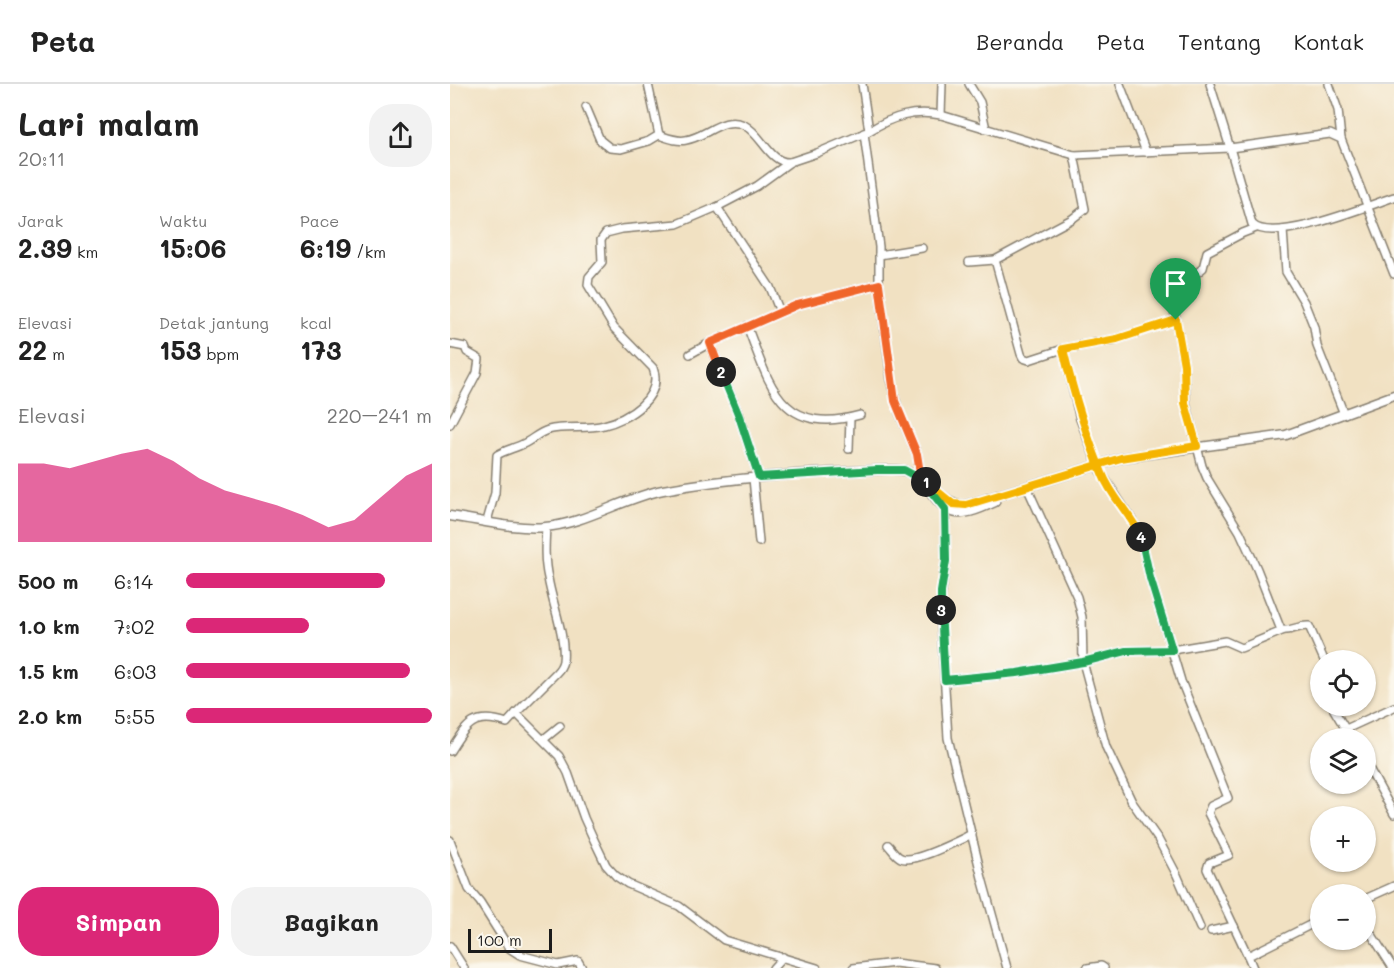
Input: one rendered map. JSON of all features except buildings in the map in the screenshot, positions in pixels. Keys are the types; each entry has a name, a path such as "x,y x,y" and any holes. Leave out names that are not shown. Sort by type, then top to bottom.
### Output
{"main road":[{"path":"450,516 546,527 577,519 650,493 756,478 895,470 904,470 929,483 948,501 959,506 1099,464 1144,454 1275,438 1394,395"},
{"path":"922,480 945,509 957,513 971,511 1023,488"}],"street":[{"path":"648,84 659,135"},
{"path":"862,84 875,207 879,284 895,401 917,454 922,480"},
{"path":"941,115 942,84"},
{"path":"969,84 980,102 986,129"},
{"path":"1120,84 1146,152"},
{"path":"1210,84 1252,224 1256,228"},
{"path":"1329,84 1338,110 1339,135 1394,274"},
{"path":"586,107 600,140 610,148 621,149 649,141 659,135 676,140 687,140 731,122 745,126 764,142 777,159 784,163 818,153 904,114 924,112 941,115 1074,155 1230,148 1339,135"},
{"path":"969,262 995,260 1072,219 1085,209 1074,155"},
{"path":"488,521 495,493 497,455 547,430 606,425 640,407 652,392 655,373 651,364 614,328 588,285 589,277 602,262 600,245 602,237 606,233 622,229 676,224 717,207 757,186 790,162"},
{"path":"1282,631 1239,532 1207,478 1185,403 1184,365 1173,305 1185,275 1197,273 1203,268 1207,252 1243,232 1256,228 1283,230 1326,221 1394,197"},
{"path":"717,207 770,287 780,312"},
{"path":"1283,230 1286,272 1304,302 1314,327 1317,346 1344,414"},
{"path":"879,255 922,248"},
{"path":"995,260 1017,343 1023,358 1029,360 1063,349 1117,339 1176,320"},
{"path":"690,354 797,305 879,284"},
{"path":"747,326 772,387 783,404 812,419 850,418 860,415"},
{"path":"710,343 739,416 756,478 759,542"},
{"path":"450,344 465,347 467,352 479,359 477,373 450,424"},
{"path":"1063,349 1080,418 1103,477 1123,505 1141,538 1150,578 1190,705 1208,743 1228,798 1209,807 1208,813 1229,855 1209,863 1206,869 1253,968"},
{"path":"849,449 850,418"},
{"path":"1023,488 1077,597 1082,617 1083,662 1106,747 1132,802 1158,839 1200,928"},
{"path":"945,509 946,561 940,605 948,738 982,878 1008,968"},
{"path":"450,751 464,730 480,718 490,717 507,723 561,667 562,643 547,577 544,552 546,527"},
{"path":"945,680 1017,673 1083,662 1126,651 1172,650 1226,641 1241,648 1302,625 1309,626 1320,650"},
{"path":"1348,728 1394,707"},
{"path":"516,713 559,756 568,772 584,818 606,865 616,876 628,884 679,906 724,940 817,968"},
{"path":"544,740 560,726"},
{"path":"1376,781 1394,813"},
{"path":"888,845 899,858 907,860 934,852 972,834"},
{"path":"450,840 469,889 508,948 520,955 558,965 578,961 582,968"},
{"path":"1376,894 1394,886"},
{"path":"1211,931 1234,926"},
{"path":"1248,956 1310,926"},
{"path":"1376,941 1393,968"},
{"path":"450,946 464,968"},
{"path":"773,968 783,957"},
{"path":"853,968 895,963 935,968"},
{"path":"1088,968 1101,966 1104,968"}],"route":[{"path":"1176,320 1129,333 1117,339 1063,349 1080,418 1099,464 1101,471 1141,538 1143,554 1172,650 1126,651 1083,662 1017,673 945,680 940,605 946,561 945,509 922,480 904,470 759,477 739,416 710,343 797,305 879,284 895,401 914,444 921,479 929,483 948,501 959,506 1027,487 1091,466 1099,464 1121,458 1197,446 1185,403 1184,365 1176,320"}]}
